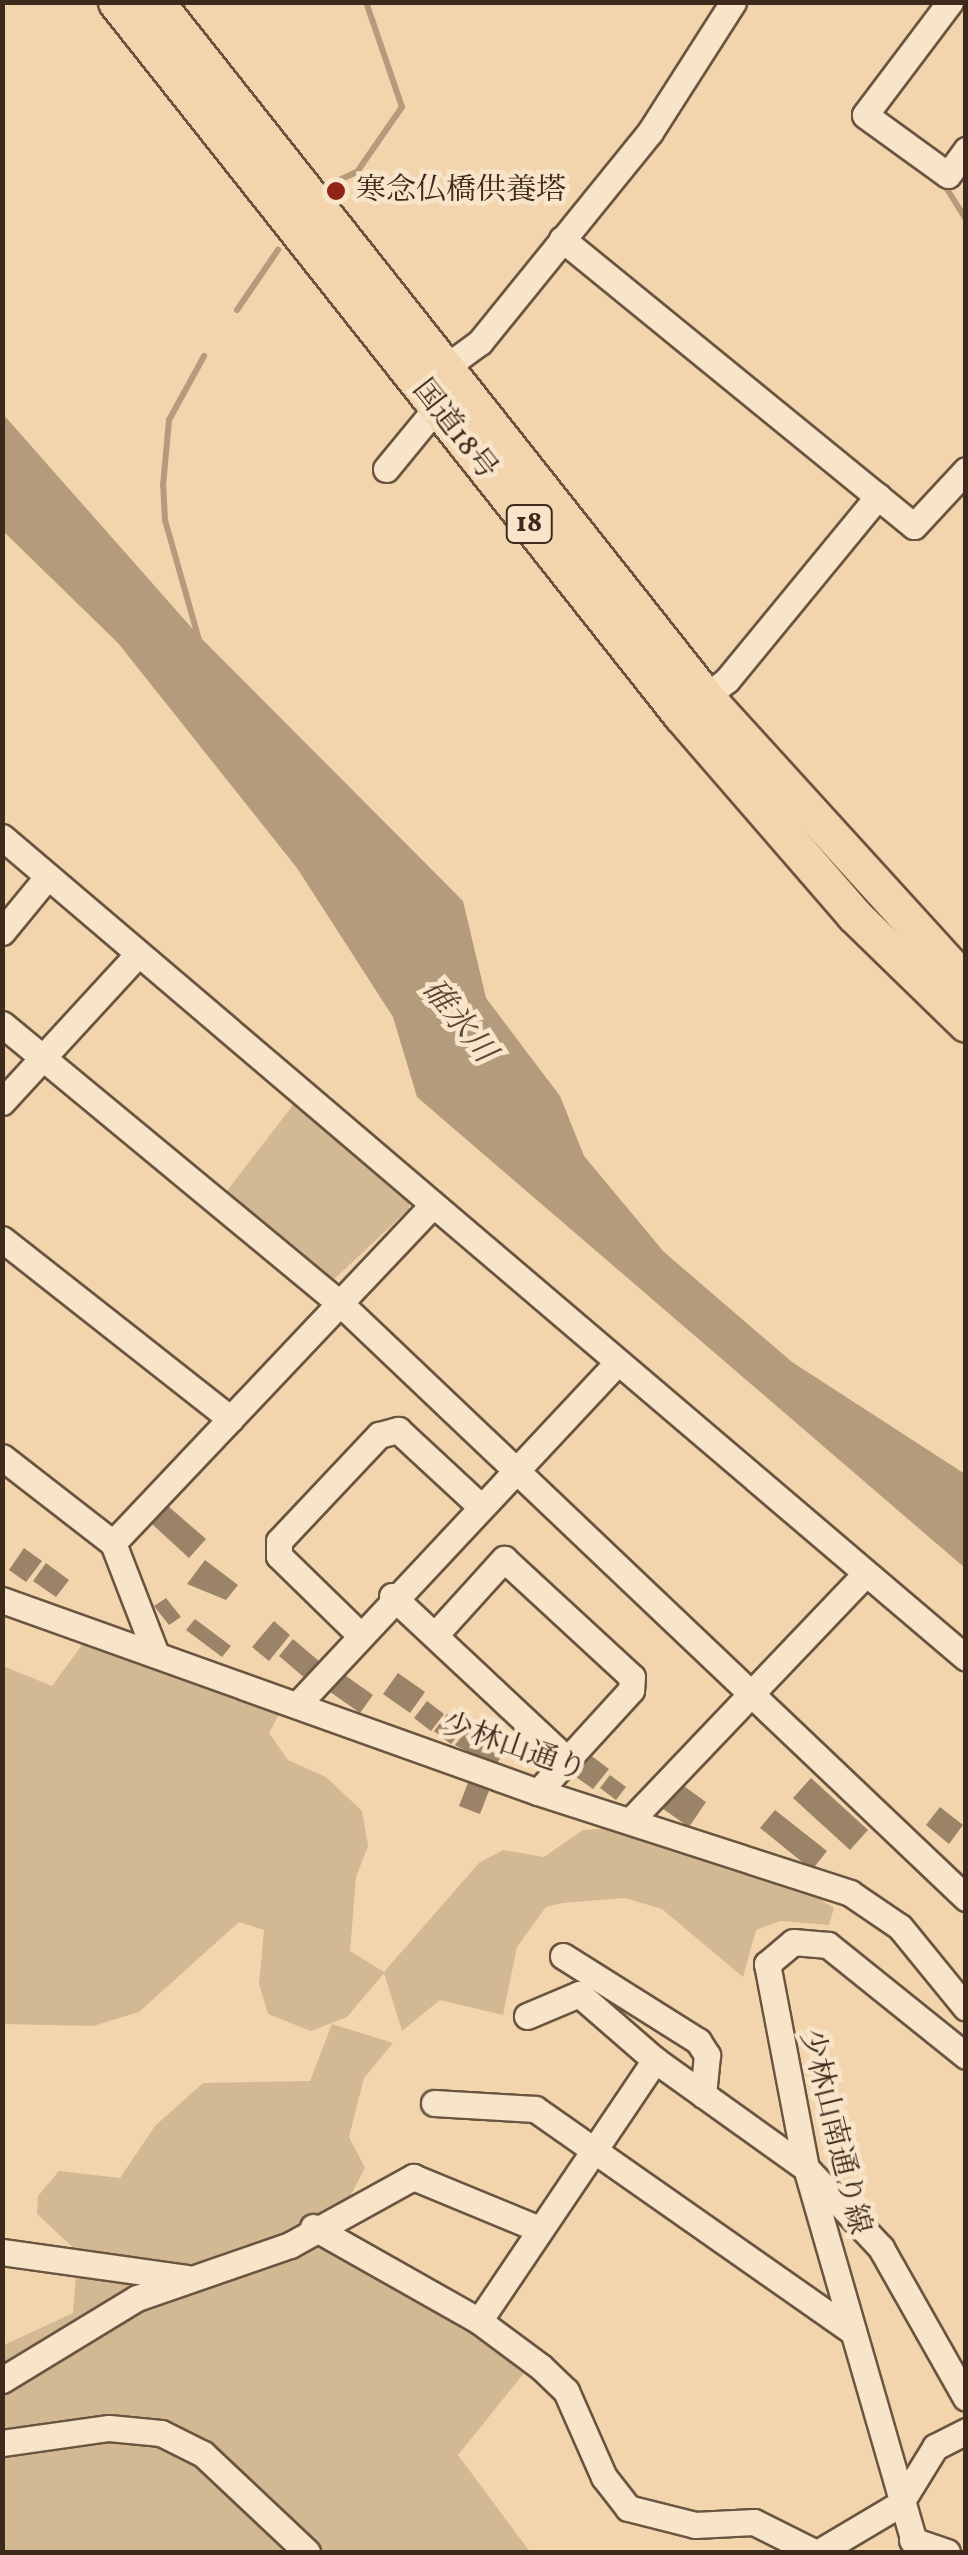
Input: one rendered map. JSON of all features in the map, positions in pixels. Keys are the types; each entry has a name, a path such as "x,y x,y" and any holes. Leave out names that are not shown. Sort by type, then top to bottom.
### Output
{"highway":[{"name":"国道18号","path":"116,2 693,706 854,915 966,1023"},
{"name":"国道18号","path":"156,2 434,387"},
{"name":"国道18号","path":"693,706 966,983"}],"street":[{"path":"386,469 434,387 480,342 671,104 733,2"},
{"path":"950,2 866,116 948,175 966,150"},
{"path":"562,239 914,526 966,470"},
{"path":"693,706 878,496"},
{"path":"2,837 431,1207 966,1658"},
{"path":"2,932 48,876"},
{"path":"875,892 868,907 938,979 966,1023"},
{"path":"2,1102 138,954"},
{"path":"2,1024 342,1304 966,1898"},
{"path":"112,1543 431,1207"},
{"path":"2,1238 231,1419"},
{"path":"298,1705 358,1632 617,1363"},
{"path":"358,1632 279,1556 279,1541 379,1435 398,1430 480,1506"},
{"path":"2,1457 112,1543 154,1649"},
{"path":"434,1635 504,1559 632,1677 631,1690 538,1792"},
{"path":"630,1821 750,1690 865,1574"},
{"path":"392,1596 566,1760"},
{"name":"少林山通り","path":"2,1600 154,1649 538,1792 879,1906 966,2008"},
{"name":"少林山南通り線","path":"915,2546 806,2168 765,1976 783,1948 809,1940 852,1958 966,2056"},
{"path":"563,1956 698,2040 707,2055 703,2095"},
{"path":"527,2016 580,1994 655,2060 806,2168 881,2248 966,2398"},
{"path":"479,2322 655,2060"},
{"path":"434,2103 534,2109 852,2330"},
{"path":"2,2380 138,2298 290,2246 313,2227 413,2177 539,2229"},
{"path":"313,2227 479,2322 566,2391 604,2477 628,2508 695,2525 754,2522 816,2552 900,2504 936,2446 966,2431"},
{"path":"2,2252 193,2279"},
{"path":"2,2444 109,2428 162,2433 202,2454 308,2552"},
{"path":"915,2546 947,2552"}],"shaded area":[{"path":"296,1101 410,1196 409,1209 328,1285 223,1196"},
{"path":"87,1638 279,1714 269,1733 288,1760 326,1777 362,1811 368,1846 356,1877 350,1951 384,1972 479,1863 503,1850 544,1857 583,1830 611,1828 809,1892 834,1908 829,1925 781,1921 756,1930 743,1977 662,1909 625,1898 562,1903 546,1907 517,1947 503,2015 440,2000 402,2031 384,1973 347,2017 311,2031 268,2014 259,1984 264,1930 239,1922 139,2012 93,2026 3,2024 3,1666 52,1686"},
{"path":"332,2024 393,2043 364,2078 349,2137 365,2168 347,2202 297,2224 529,2367 458,2455 530,2552 3,2552 2,2346 73,2313 78,2252 37,2214 38,2196 59,2171 120,2178 155,2126 203,2083 310,2081"}],"water":[{"name":"碓氷川","path":"2,413 198,635 463,901 486,998 560,1096 584,1156 664,1252 792,1362 965,1474 965,1568 417,1097 393,1017 297,868 118,643 3,531"}],"building":[{"path":"168,1506 206,1539 189,1558 152,1524"},
{"path":"24,1548 42,1561 26,1582 9,1570"},
{"path":"205,1560 238,1585 226,1600 187,1584"},
{"path":"46,1563 69,1580 56,1597 33,1581"},
{"path":"166,1598 181,1617 169,1625 154,1606"},
{"path":"195,1619 231,1646 222,1657 186,1630"},
{"path":"274,1621 290,1635 269,1661 252,1647"},
{"path":"293,1639 320,1662 306,1679 279,1656"},
{"path":"339,1671 373,1695 360,1713 326,1689"},
{"path":"398,1673 425,1692 410,1713 383,1694"},
{"path":"427,1701 444,1714 431,1731 414,1718"},
{"path":"447,1714 464,1727 451,1744 434,1731"},
{"path":"469,1727 504,1753 495,1766 455,1745"},
{"path":"585,1751 609,1769 593,1789 569,1772"},
{"path":"471,1775 492,1783 480,1814 459,1806"},
{"path":"610,1775 626,1787 616,1800 600,1788"},
{"path":"811,1778 868,1830 850,1850 793,1798"},
{"path":"674,1779 706,1802 689,1827 656,1804"},
{"path":"940,1807 963,1825 949,1844 926,1825"},
{"path":"775,1810 827,1851 812,1870 760,1828"}],"waterway":[{"path":"333,183 357,172 402,107 366,2"},
{"path":"947,189 966,219"},
{"path":"237,310 278,250"},
{"path":"199,640 165,520 163,486 169,420 204,356"}],"place":[{"name":"寒念仏橋供養塔","path":"336,191"}]}
